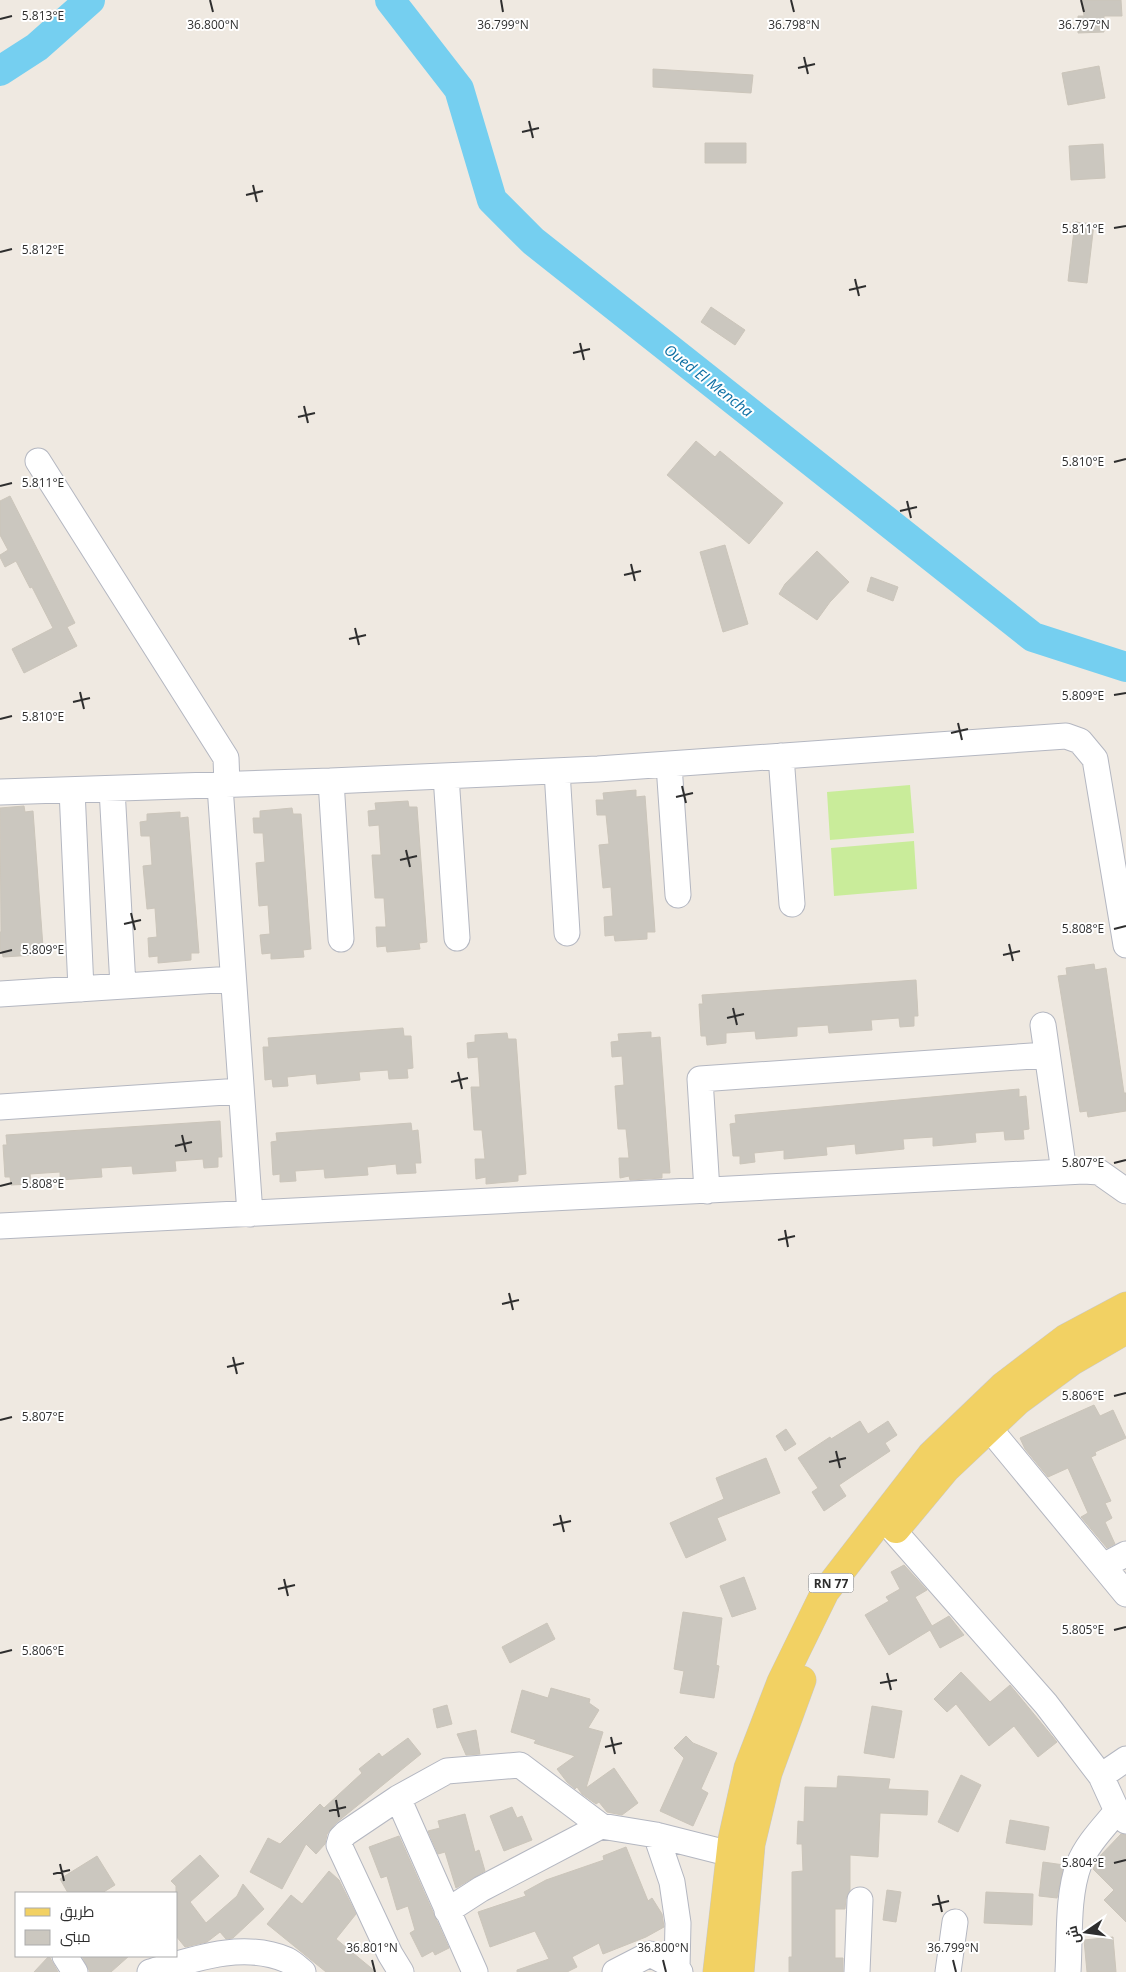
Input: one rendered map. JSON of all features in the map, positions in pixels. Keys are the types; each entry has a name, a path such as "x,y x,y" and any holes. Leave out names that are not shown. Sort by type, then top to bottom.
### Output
{"main road":[{"name":"RN 77","path":"717,1972 732,1840 748,1768 781,1682 824,1592 931,1455 1003,1386 1066,1338 1126,1306"},
{"name":"RN 77","path":"740,1972 751,1844 768,1774 798,1688 840,1603 894,1531 946,1470 990,1428 1018,1402 1071,1362 1126,1330"}],"street":[{"path":"38,461 226,758 224,785 233,979 250,1214"},
{"path":"0,792 557,771 669,765 1066,736 1080,741 1095,759 1126,945"},
{"path":"781,756 792,904"},
{"path":"669,765 678,895"},
{"path":"557,771 567,933"},
{"path":"446,776 457,938"},
{"path":"331,781 341,939"},
{"path":"112,789 123,986"},
{"path":"72,790 81,989"},
{"path":"0,994 233,979"},
{"path":"1043,1025 1064,1172"},
{"path":"707,1191 700,1079 1046,1055"},
{"path":"0,1107 241,1091"},
{"path":"0,1226 1064,1172 1099,1172 1126,1191"},
{"path":"990,1428 1126,1594"},
{"path":"894,1531 1046,1704 1101,1776 1122,1816 1095,1838 1079,1864 1073,1889 1068,1972"},
{"path":"1103,1566 1126,1554"},
{"path":"1101,1776 1126,1759"},
{"path":"401,1972 339,1845 341,1838 346,1833 398,1798 447,1771 520,1765 601,1826 656,1835 731,1854"},
{"path":"398,1798 475,1972"},
{"path":"448,1911 481,1889 601,1826"},
{"path":"656,1835 673,1888 678,1923 679,1970"},
{"path":"857,1972 860,1900"},
{"path":"948,1972 954,1922"},
{"path":"150,1972 186,1961 228,1952 260,1952 289,1961 303,1972"},
{"path":"615,1972 650,1954 679,1970"},
{"path":"66,1957 75,1972"}],"green space":[{"path":"910,785 914,833 830,840 827,792"},
{"path":"914,841 917,889 834,896 831,848"}],"building":[{"path":"1082,0 1121,0 1122,16 1104,16 1104,32 1078,33 1078,16 1084,16"},
{"path":"1099,66 1105,98 1068,105 1062,73"},
{"path":"653,69 753,75 751,93 653,87"},
{"path":"705,143 746,143 746,163 705,163"},
{"path":"1103,144 1105,178 1071,180 1069,146"},
{"path":"1075,222 1094,224 1087,283 1068,281"},
{"path":"711,307 745,330 735,345 701,322"},
{"path":"696,441 715,457 720,451 783,503 749,544 667,475"},
{"path":"10,496 75,623 67,627 77,646 24,673 12,649 53,628 16,561 5,567 0,557 0,555 8,550 0,535 0,501"},
{"path":"725,545 748,624 723,632 700,552"},
{"path":"817,551 849,582 830,602 817,620 779,594 785,584"},
{"path":"871,577 898,587 893,601 867,591"},
{"path":"636,790 636,797 645,796 655,932 647,932 647,939 615,941 614,935 605,936 604,917 613,916 611,887 603,888 599,845 609,844 606,815 597,815 596,800 604,800 603,793"},
{"path":"408,801 409,807 417,807 427,942 419,943 420,949 387,952 386,946 377,947 376,927 386,927 384,898 375,898 372,855 381,855 379,825 369,826 368,811 376,810 375,803"},
{"path":"24,806 25,812 33,811 43,947 35,948 35,955 3,957 2,950 0,951 0,808"},
{"path":"292,808 293,814 301,814 311,949 303,950 304,957 271,959 271,953 262,954 260,935 270,934 268,905 259,906 256,863 265,862 263,833 254,833 253,818 260,818 260,811"},
{"path":"180,812 180,818 188,817 199,953 191,953 191,960 158,963 158,956 149,957 148,938 157,937 155,908 147,909 143,866 152,865 150,836 141,836 140,822 147,821 147,814"},
{"path":"1094,964 1095,970 1106,968 1124,1093 1126,1093 1126,1111 1088,1117 1087,1111 1080,1112 1058,976 1067,975 1066,968"},
{"path":"916,980 918,1016 914,1016 914,1026 900,1027 899,1018 871,1020 872,1030 829,1033 828,1025 797,1027 797,1036 756,1039 755,1031 726,1033 726,1043 707,1045 706,1036 701,1036 699,1004 703,1004 702,995"},
{"path":"403,1028 404,1036 411,1036 413,1068 407,1069 408,1078 389,1079 388,1070 359,1072 360,1080 317,1084 316,1074 287,1077 288,1086 273,1087 272,1079 265,1080 263,1047 269,1047 268,1038"},
{"path":"651,1032 651,1038 660,1037 670,1173 662,1173 662,1178 630,1180 629,1176 620,1178 619,1158 629,1158 626,1129 618,1129 615,1086 624,1085 622,1056 612,1057 611,1042 619,1041 618,1034"},
{"path":"507,1033 508,1039 516,1039 526,1174 518,1175 518,1181 486,1184 486,1177 476,1179 475,1159 485,1159 482,1130 474,1130 471,1087 480,1087 478,1057 468,1058 467,1043 475,1042 475,1035"},
{"path":"1019,1089 1019,1097 1026,1096 1029,1129 1023,1130 1024,1139 1005,1140 1004,1131 975,1133 976,1142 933,1146 933,1137 903,1139 904,1149 856,1154 855,1144 826,1147 827,1155 784,1159 784,1150 754,1153 755,1162 740,1164 740,1156 733,1156 730,1124 736,1123 735,1115"},
{"path":"220,1121 222,1157 218,1157 218,1167 204,1168 203,1159 175,1161 176,1171 133,1174 132,1166 101,1168 102,1177 60,1180 60,1172 30,1174 31,1184 11,1185 10,1177 5,1177 3,1145 7,1145 6,1135"},
{"path":"411,1123 412,1131 418,1130 421,1163 415,1163 416,1173 397,1174 396,1164 367,1167 368,1175 325,1178 324,1169 295,1171 296,1181 280,1182 280,1174 273,1175 271,1142 277,1141 276,1133"},
{"path":"1094,1405 1100,1416 1113,1410 1126,1438 1095,1452 1096,1455 1091,1457 1111,1501 1105,1503 1112,1518 1105,1522 1115,1544 1107,1548 1081,1517 1088,1513 1068,1468 1048,1477 1025,1449 1020,1438"},
{"path":"860,1421 868,1434 888,1421 897,1435 885,1443 890,1451 839,1485 846,1496 824,1511 812,1492 818,1488 798,1458 830,1437 831,1439"},
{"path":"786,1429 796,1444 785,1451 776,1436"},
{"path":"766,1458 780,1493 717,1518 726,1540 686,1558 670,1523 724,1499 716,1478"},
{"path":"904,1565 927,1590 915,1597 932,1626 949,1616 964,1635 940,1648 930,1630 889,1655 865,1615 889,1601 886,1597 900,1589 891,1572"},
{"path":"744,1577 756,1609 732,1617 720,1586"},
{"path":"683,1612 722,1618 716,1665 719,1666 714,1698 680,1693 684,1671 674,1669"},
{"path":"547,1623 555,1639 510,1663 502,1647"},
{"path":"961,1672 990,1702 1010,1685 1057,1742 1038,1757 1014,1726 989,1746 956,1704 947,1712 934,1699"},
{"path":"551,1688 590,1699 589,1703 599,1710 588,1728 603,1732 586,1788 614,1768 638,1803 622,1815 607,1812 599,1802 596,1804 582,1794 577,1787 575,1789 567,1782 557,1769 575,1756 534,1743 536,1740 511,1732 522,1690 548,1698"},
{"path":"447,1705 452,1724 437,1728 433,1709"},
{"path":"872,1706 902,1711 894,1758 864,1753"},
{"path":"476,1730 480,1754 466,1755 457,1734"},
{"path":"686,1736 693,1743 717,1753 701,1789 708,1793 693,1826 660,1811 684,1758 674,1748"},
{"path":"408,1738 421,1754 336,1823 327,1834 325,1844 316,1854 306,1844 282,1889 250,1872 268,1838 280,1844 320,1804 324,1808 362,1773 359,1769 379,1753 382,1757"},
{"path":"961,1775 981,1785 958,1832 938,1822"},
{"path":"838,1776 890,1779 888,1789 928,1791 927,1815 880,1813 878,1857 850,1855 850,1890 846,1899 845,1909 835,1909 835,1958 843,1958 843,1972 789,1972 789,1957 792,1957 792,1872 803,1871 802,1844 797,1844 798,1821 804,1822 805,1787 837,1788"},
{"path":"512,1807 517,1818 522,1816 532,1840 504,1851 490,1816"},
{"path":"465,1814 475,1852 479,1850 485,1871 456,1888 445,1852 438,1854 428,1831 440,1828 438,1821"},
{"path":"1010,1820 1049,1827 1045,1850 1006,1843"},
{"path":"1121,1834 1126,1835 1126,1922 1104,1900 1114,1890 1093,1869 1099,1857"},
{"path":"399,1836 449,1948 435,1955 433,1951 422,1957 410,1933 415,1930 408,1906 397,1910 387,1876 381,1878 369,1847"},
{"path":"626,1847 648,1901 652,1898 662,1914 664,1927 646,1937 603,1954 599,1943 572,1957 577,1967 567,1972 517,1972 517,1970 549,1959 535,1931 490,1947 478,1912 526,1896 524,1892 546,1880 604,1860 603,1856"},
{"path":"200,1855 219,1876 190,1902 206,1923 237,1896 243,1884 264,1909 233,1938 226,1939 220,1932 207,1942 185,1947 178,1938 178,1892 176,1892 176,1886 171,1881"},
{"path":"97,1856 115,1885 104,1892 67,1892 60,1879"},
{"path":"1043,1862 1064,1865 1057,1898 1039,1896"},
{"path":"329,1871 339,1880 356,1914 336,1939 376,1972 326,1972 267,1924 291,1895 302,1904"},
{"path":"887,1890 901,1892 896,1922 883,1920"},
{"path":"986,1892 1033,1894 1032,1925 984,1923"},
{"path":"1113,1937 1116,1972 1087,1972 1084,1940"},
{"path":"50,1957 58,1972 34,1972"},
{"path":"82,1957 128,1957 111,1972 90,1972"}],"waterway":[{"name":"Oued El Mencha","path":"0,71 37,47 90,0"},
{"name":"Oued El Mencha","path":"390,0 459,89 492,200 533,241 1033,637 1126,667"}]}
